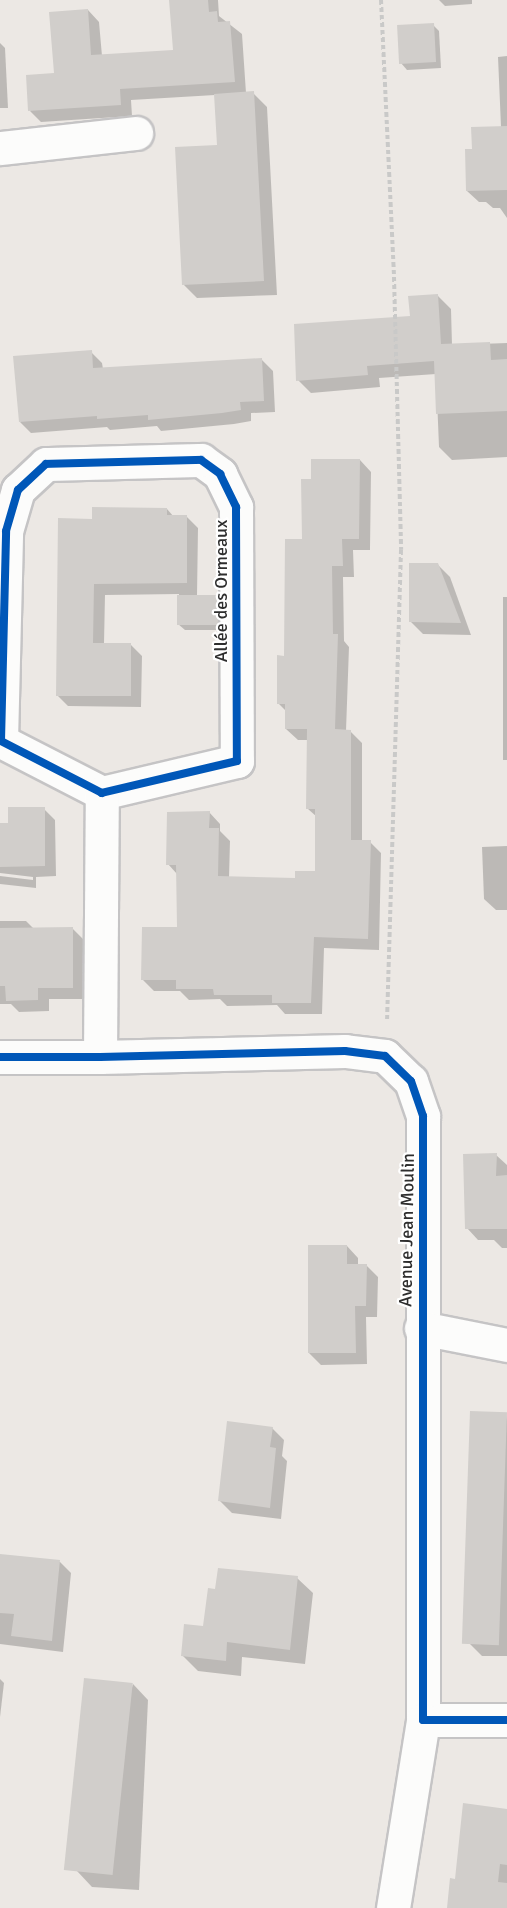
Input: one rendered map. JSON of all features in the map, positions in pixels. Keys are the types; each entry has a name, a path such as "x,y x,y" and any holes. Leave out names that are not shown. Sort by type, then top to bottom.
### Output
{"street":[{"path":"0,148 136,133"},
{"name":"Allée des Ormeaux","path":"201,460 220,474 236,507 237,761 102,793 1,741 6,531 18,490 46,464 201,460"},
{"path":"100,1057 102,793"},
{"path":"0,1057 345,1051 385,1056"},
{"name":"Avenue Jean Moulin","path":"385,1056 411,1081 423,1116 423,1720 393,1908"},
{"path":"422,1328 507,1345"},
{"path":"423,1720 507,1720"}],"path":[{"path":"381,0 394,277 401,550 385,1056"}],"building":[{"path":"169,0 208,0 209,12 217,11 218,22 230,21 235,82 120,89 121,105 28,111 26,75 54,73 49,12 88,9 91,55 173,50"},
{"path":"434,23 436,62 399,64 397,25"},
{"path":"254,91 264,281 182,285 175,147 217,145 214,94"},
{"path":"507,126 507,190 466,191 465,149 472,149 471,127"},
{"path":"438,294 441,344 490,342 491,360 507,359 507,411 436,414 434,361 367,366 368,375 296,381 294,324 410,316 408,296"},
{"path":"92,350 93,368 262,358 264,401 240,402 241,410 148,420 148,415 19,422 13,356"},
{"path":"311,459 360,459 359,539 342,539 343,566 332,566 333,634 338,634 335,729 351,730 351,840 371,840 368,939 314,937 311,1003 272,1003 272,995 214,995 213,989 176,989 176,980 141,980 142,927 177,927 176,865 166,865 167,812 210,811 209,828 219,828 218,876 295,878 295,871 315,871 315,809 306,809 307,729 285,729 285,704 277,704 277,655 284,656 285,539 302,539 301,479 311,479"},
{"path":"92,507 167,508 167,515 187,515 187,583 94,584 93,643 131,643 131,696 56,696 58,518 92,519"},
{"path":"409,563 438,563 461,623 409,622"},
{"path":"177,595 218,595 218,625 177,625"},
{"path":"8,807 45,807 45,866 0,867 0,823 8,823"},
{"path":"73,927 73,988 38,988 38,1000 6,1001 5,986 0,986 0,928"},
{"path":"497,1153 496,1176 507,1175 507,1229 465,1229 463,1154"},
{"path":"308,1245 347,1245 347,1264 367,1264 366,1306 355,1306 356,1353 308,1353"},
{"path":"470,1411 507,1412 499,1645 462,1644"},
{"path":"227,1421 273,1427 270,1447 276,1448 270,1508 218,1501"},
{"path":"0,1554 60,1560 52,1641 11,1636 14,1614 0,1613"},
{"path":"218,1568 298,1576 290,1650 227,1642 226,1661 181,1656 184,1624 203,1626 208,1588 215,1589"},
{"path":"84,1678 133,1683 113,1875 64,1870"},
{"path":"463,1803 507,1809 507,1865 500,1864 498,1882 507,1883 507,1908 447,1908 450,1878 455,1879"}],"cycle path":[{"path":"201,460 220,474 236,507 237,761 102,793 1,741 6,531 18,490 46,464 201,460"},
{"path":"0,1057 345,1051 385,1056 411,1081 423,1116 423,1720 507,1720"}]}
